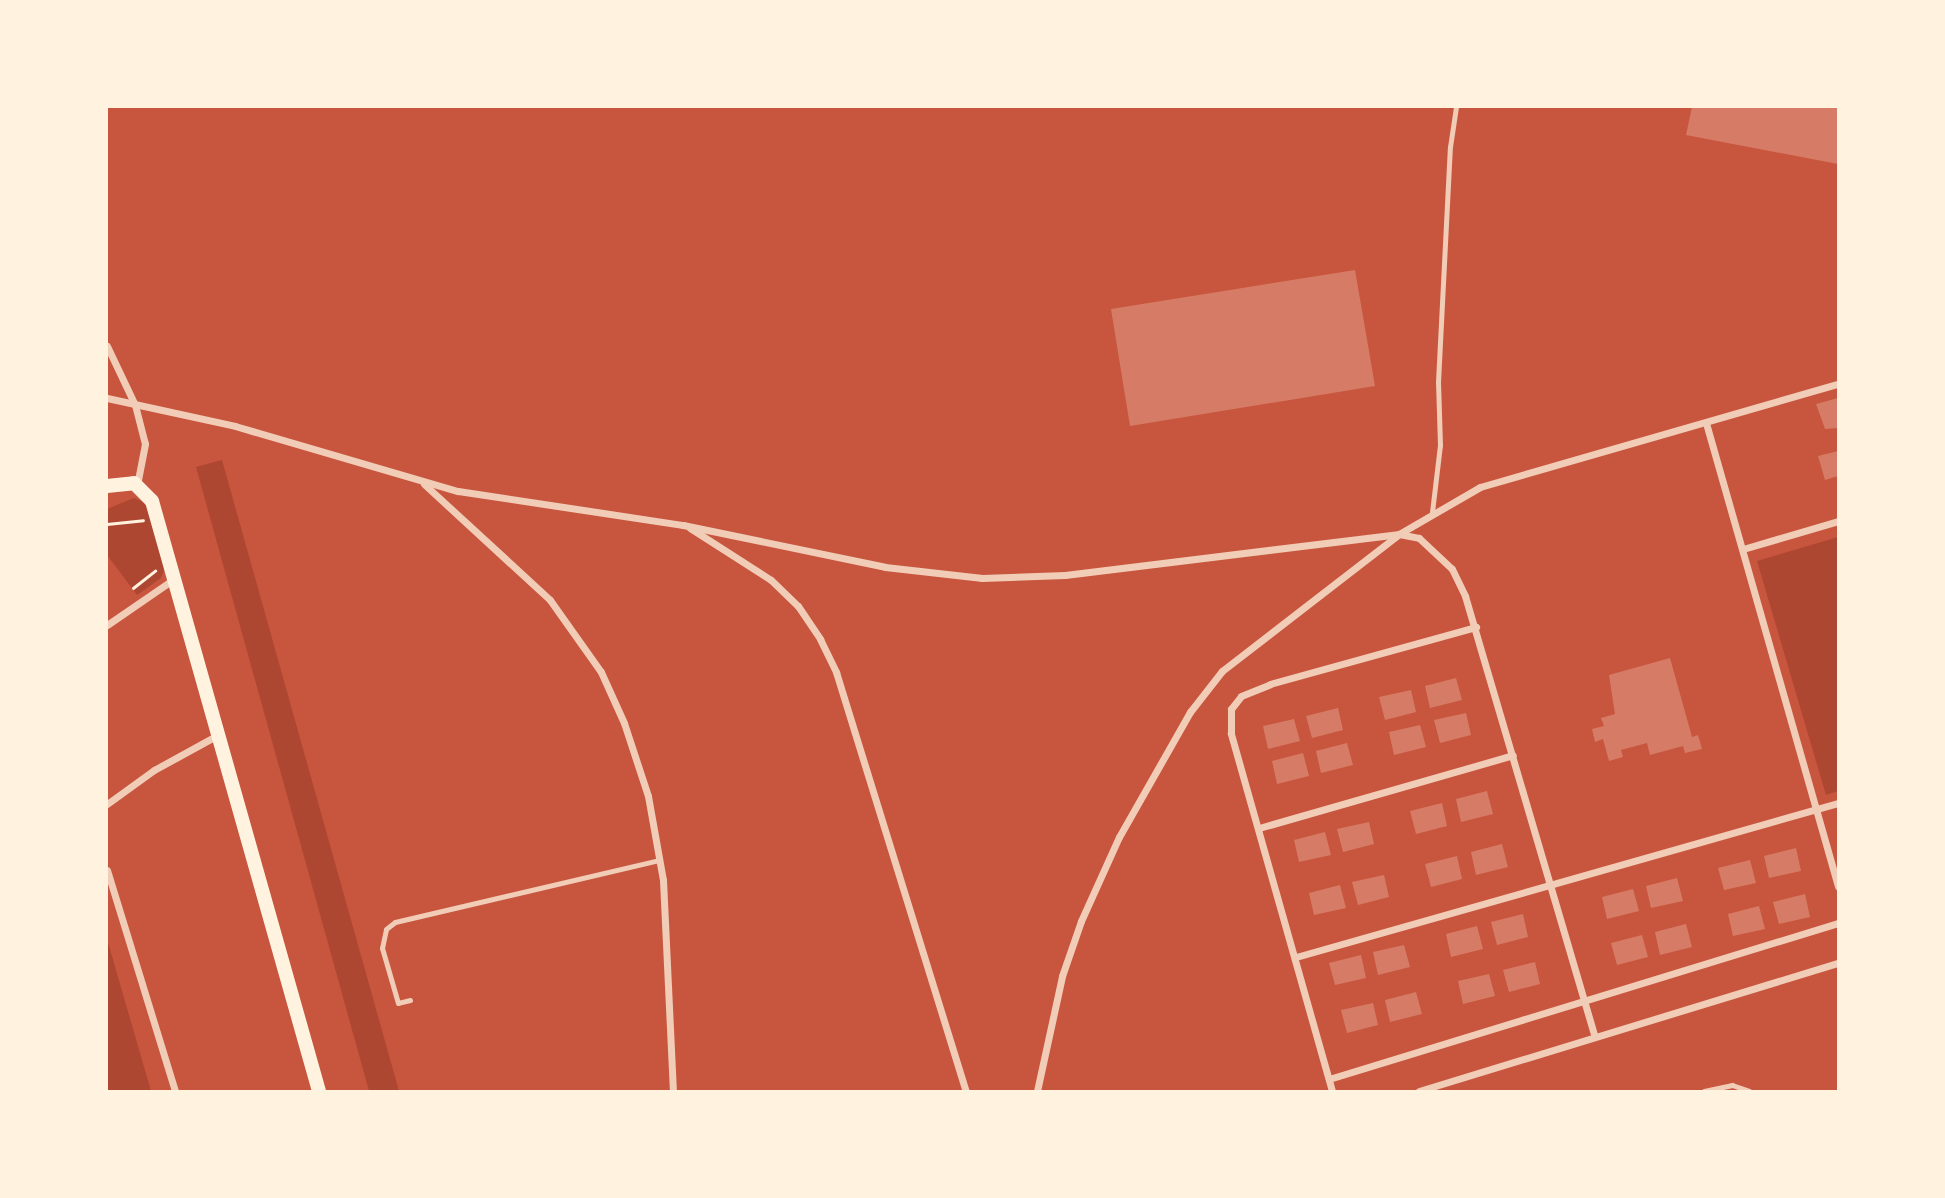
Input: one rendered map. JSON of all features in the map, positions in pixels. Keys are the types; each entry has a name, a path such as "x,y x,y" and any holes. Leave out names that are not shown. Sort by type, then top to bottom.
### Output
{"main road":[{"path":"107,486 137,485 152,501 319,1091"}],"street":[{"path":"107,346 135,405 145,444 137,485"},
{"path":"1037,1091 1062,976 1081,921 1119,837 1190,712 1222,671 1399,534 1432,512 1480,487 1838,384"},
{"path":"107,398 275,437 423,484 683,525 885,567 982,578 1065,575 1399,534 1419,538 1452,569 1476,627 1594,1035"},
{"path":"1706,423 1838,887"},
{"path":"423,484 525,574 601,672 637,758 660,860 669,943 673,1091"},
{"path":"1743,549 1838,521"},
{"path":"683,525 771,580 797,606 820,639 836,672 966,1091"},
{"path":"107,625 174,579"},
{"path":"1332,1091 1231,733 1231,709 1252,691 1476,627"},
{"path":"107,804 154,770 218,735"},
{"path":"1259,828 1513,755"},
{"path":"1296,957 1838,803"},
{"path":"107,870 175,1091"},
{"path":"1329,1079 1584,998 1838,923"},
{"path":"1419,1091 1594,1035 1838,964"}],"lane":[{"path":"1432,512 1440,445 1438,382 1450,147 1456,107"},
{"path":"410,1000 398,1003 382,948 386,929 394,922 660,860"},
{"path":"1704,1091 1732,1085 1749,1091"}],"path":[{"path":"141,511 146,532"},
{"path":"107,524 143,520"},
{"path":"132,588 154,574 155,566"}],"shaded area":[{"path":"222,460 399,1091 369,1091 196,467"},
{"path":"134,498 146,503 165,568 161,578 137,595 107,555 107,509"},
{"path":"1838,537 1838,791 1826,795 1757,561"},
{"path":"107,939 151,1091 107,1091"}],"building":[{"path":"1692,107 1838,107 1838,164 1686,135"},
{"path":"1355,270 1375,386 1130,426 1111,309"},
{"path":"1838,398 1838,428 1825,429 1816,404"},
{"path":"1838,451 1838,476 1825,480 1818,456"},
{"path":"1670,658 1692,737 1698,735 1702,749 1685,753 1683,746 1650,755 1647,743 1621,750 1623,757 1609,761 1603,739 1595,742 1592,729 1604,726 1601,718 1615,714 1609,675"},
{"path":"1456,678 1462,700 1430,708 1425,686"},
{"path":"1411,690 1416,712 1385,720 1379,697"},
{"path":"1338,708 1343,730 1312,738 1306,716"},
{"path":"1466,713 1471,735 1440,743 1434,720"},
{"path":"1294,719 1300,741 1268,749 1263,726"},
{"path":"1420,725 1426,747 1394,755 1389,732"},
{"path":"1347,743 1353,765 1321,773 1316,751"},
{"path":"1303,753 1309,776 1277,784 1272,761"},
{"path":"1487,791 1493,814 1461,822 1456,799"},
{"path":"1442,803 1447,826 1416,834 1410,811"},
{"path":"1369,822 1374,844 1343,852 1337,829"},
{"path":"1325,832 1331,855 1299,862 1294,840"},
{"path":"1502,844 1508,867 1476,875 1471,852"},
{"path":"1796,848 1801,871 1769,878 1764,856"},
{"path":"1457,856 1462,879 1431,887 1425,864"},
{"path":"1750,860 1756,883 1724,890 1718,868"},
{"path":"1384,875 1389,897 1358,905 1352,882"},
{"path":"1677,878 1683,901 1651,908 1646,886"},
{"path":"1340,885 1346,908 1314,915 1309,893"},
{"path":"1633,889 1639,911 1607,919 1602,897"},
{"path":"1805,894 1810,917 1779,924 1773,902"},
{"path":"1759,906 1765,929 1733,936 1728,914"},
{"path":"1523,914 1528,937 1497,945 1491,922"},
{"path":"1686,924 1692,947 1660,955 1655,932"},
{"path":"1477,926 1483,949 1451,957 1446,934"},
{"path":"1642,935 1648,957 1617,965 1611,943"},
{"path":"1404,945 1410,967 1378,975 1373,952"},
{"path":"1361,955 1366,978 1335,985 1329,963"},
{"path":"1535,962 1540,984 1509,992 1503,970"},
{"path":"1489,974 1495,996 1463,1004 1458,981"},
{"path":"1416,992 1422,1014 1390,1022 1385,1000"},
{"path":"1373,1003 1378,1025 1347,1033 1341,1010"}]}
